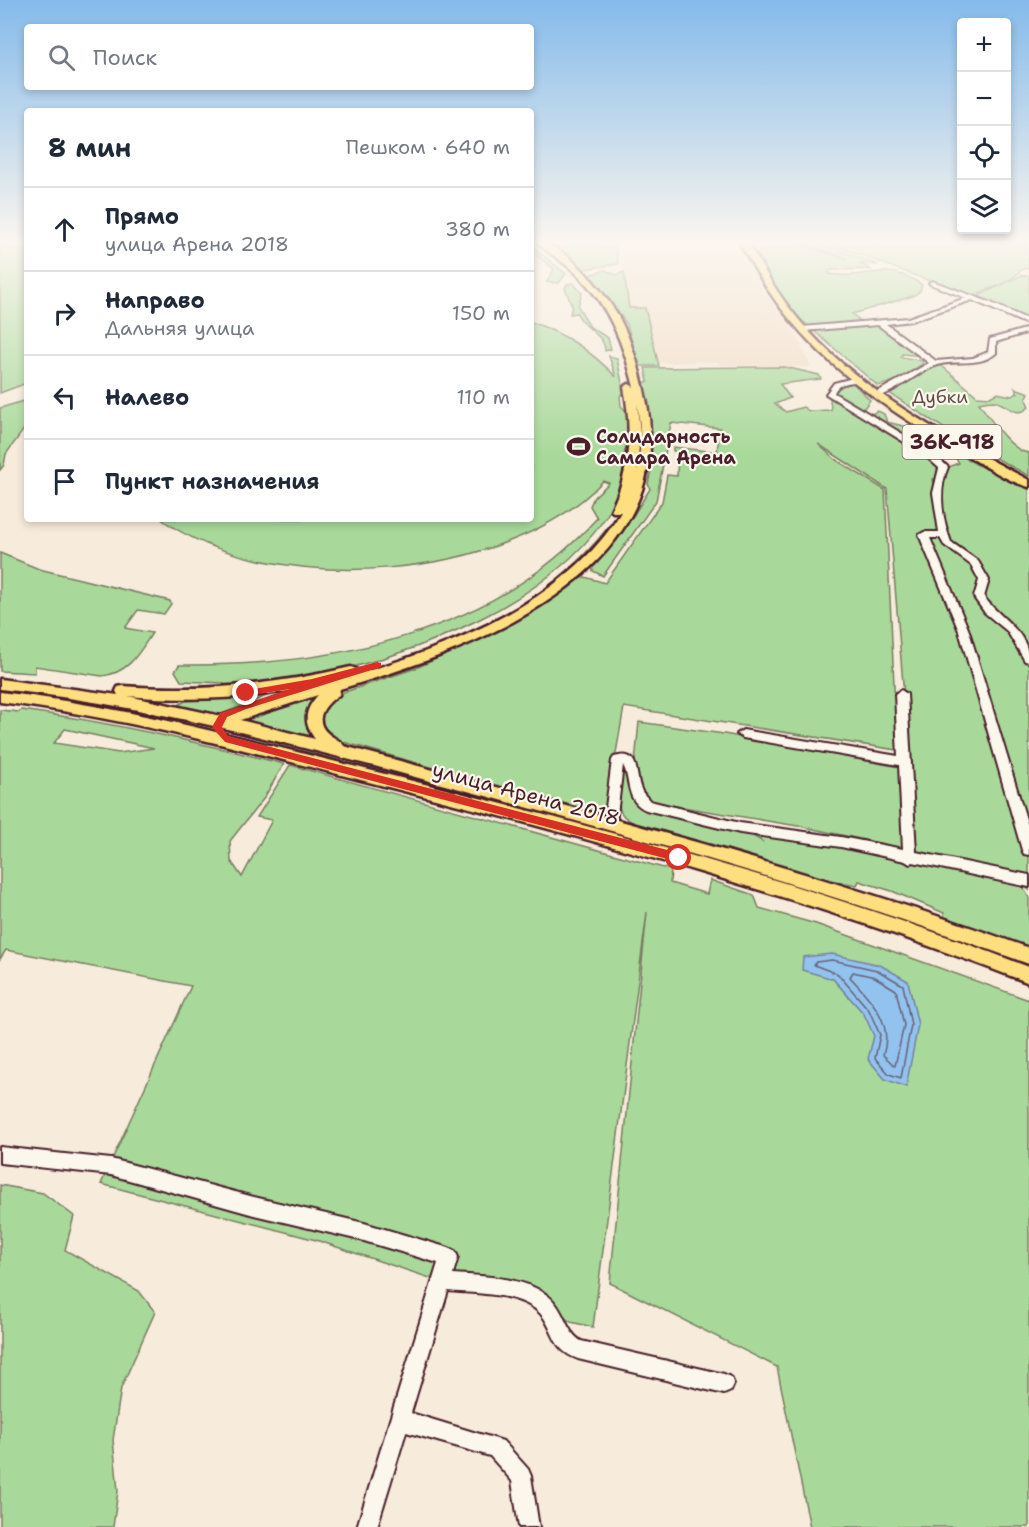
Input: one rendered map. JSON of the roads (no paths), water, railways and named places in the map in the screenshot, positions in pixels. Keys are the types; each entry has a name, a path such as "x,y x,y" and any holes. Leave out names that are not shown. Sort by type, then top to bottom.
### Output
{"main road":[{"path":"225,739 217,727 224,715 243,706 377,665 444,641 521,603 548,584 587,550 638,489 646,457 646,423 637,402 626,352 608,314"},
{"name":"36К-918","path":"790,314 802,329 857,379 878,394 939,435 1029,484"},
{"path":"367,758 323,739 314,725 313,711 324,696 333,691 400,670 482,634 540,601 597,552 619,525 623,509"},
{"path":"190,729 424,658"},
{"path":"0,679 162,695 219,696 283,687 377,665"},
{"name":"улица Арена 2018","path":"0,684 122,699 367,758 610,823 759,866 1029,956"},
{"name":"улица Арена 2018","path":"0,697 106,711 190,729 494,807 745,876 928,937 1029,975"}],"street":[{"path":"802,329 909,320 925,314"},
{"path":"1009,314 1029,323"},
{"path":"880,323 935,364"},
{"path":"878,394 896,388 918,370 935,364 982,359 992,353 993,340 1029,330"},
{"path":"857,379 845,380 834,386 830,394 925,451 944,467 937,481 935,497 947,543 975,563 984,580 979,597 989,611 1011,628 1029,658"},
{"path":"944,535 924,535 964,631 1029,850"},
{"path":"901,694 910,858"},
{"path":"743,734 906,762"},
{"path":"610,823 617,764 618,760 625,759 631,767 635,791 646,805 740,828 841,842 1026,884"},
{"path":"0,1155 111,1167 254,1206 364,1232 449,1257 367,1527"},
{"path":"442,1282 500,1287 540,1301 548,1308 568,1346 578,1350 724,1384"},
{"path":"400,1420 496,1448 522,1476 529,1527"}],"water":[{"path":"832,954 880,965 908,981 918,1025 906,1087 885,1079 868,1059 874,1036 864,1014 833,979 802,970 803,957"}],"place":[{"name":"Солидарность Самара Арена","path":"578,447"}],"park label":[{"name":"Дубки","path":"940,397"}]}
